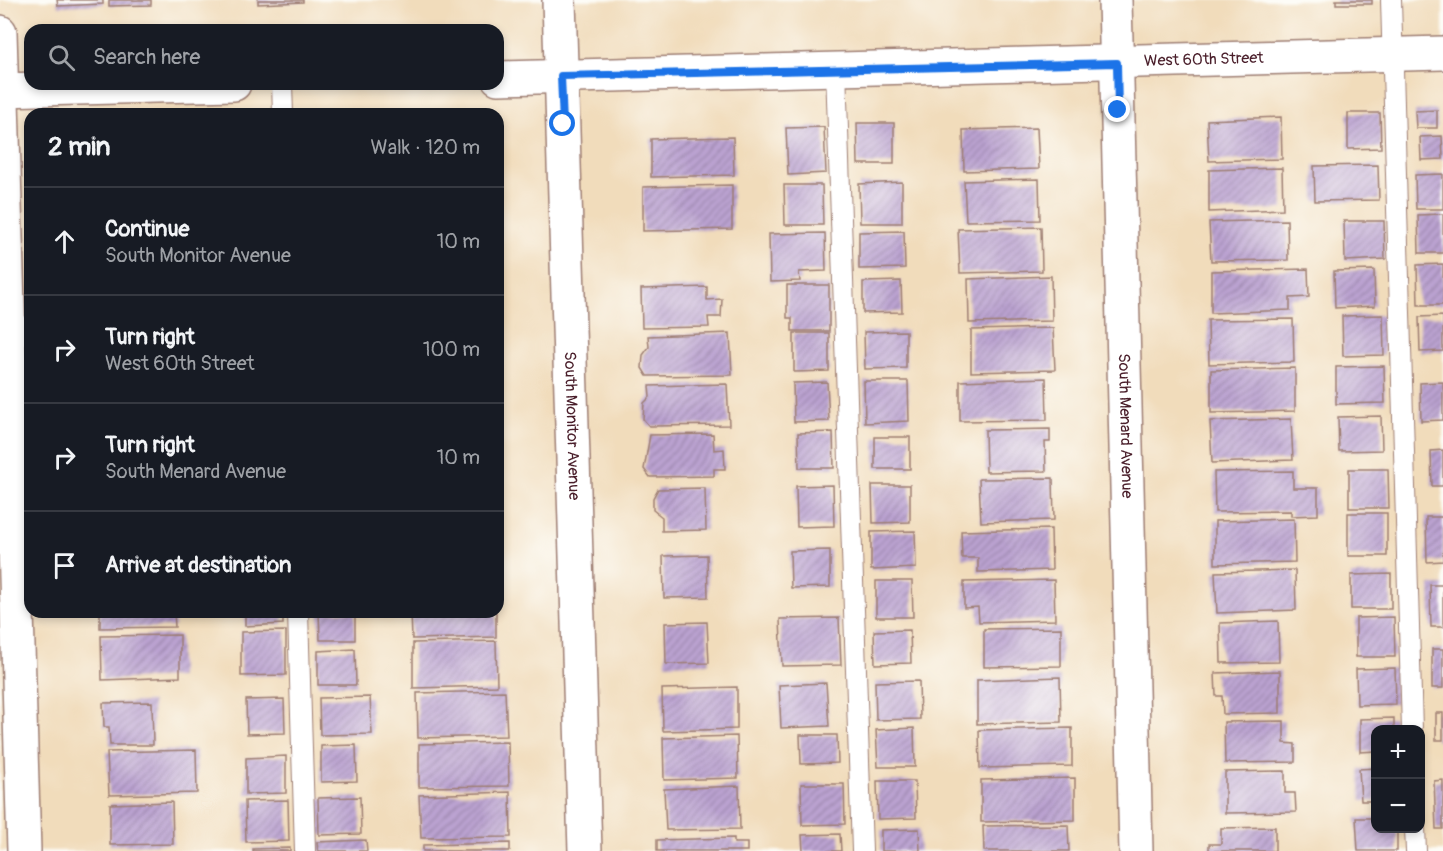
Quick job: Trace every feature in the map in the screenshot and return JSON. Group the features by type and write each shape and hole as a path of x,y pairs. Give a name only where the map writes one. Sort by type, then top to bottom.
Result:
{"street":[{"name":"South Monitor Avenue","path":"559,0 585,851"},
{"name":"South Menard Avenue","path":"1115,0 1136,851"},
{"path":"0,32 24,851"},
{"name":"West 60th Street","path":"504,78 1443,53"},
{"path":"1,90 24,89"}],"lane":[{"path":"1391,0 1412,725"},
{"path":"836,69 862,851"},
{"path":"282,90 283,108"},
{"path":"298,618 305,851"},
{"path":"1415,833 1416,851"}],"building":[{"path":"57,0 103,0 103,4 58,6"},
{"path":"109,0 151,0 151,5 109,6"},
{"path":"258,0 303,0 303,2 258,4"},
{"path":"1336,0 1372,0 1372,4 1336,4"},
{"path":"1437,110 1437,128 1416,128 1415,111"},
{"path":"1348,113 1380,113 1381,148 1348,149"},
{"path":"1281,117 1282,159 1209,161 1207,120"},
{"path":"857,123 894,123 894,164 858,164"},
{"path":"824,127 826,173 788,175 786,128"},
{"path":"1037,128 1039,169 964,171 963,130"},
{"path":"1442,136 1443,159 1421,160 1420,137"},
{"path":"733,137 734,175 651,177 651,139"},
{"path":"1378,165 1379,200 1315,201 1314,166"},
{"path":"1282,168 1283,209 1209,212 1209,170"},
{"path":"1443,174 1443,209 1416,209 1415,175"},
{"path":"1039,179 1040,220 966,221 964,181"},
{"path":"902,182 902,223 860,223 859,184"},
{"path":"732,185 732,229 643,231 643,187"},
{"path":"784,185 822,185 823,225 785,225"},
{"path":"1443,214 1443,253 1419,253 1418,215"},
{"path":"1287,220 1288,260 1211,261 1209,222"},
{"path":"1344,221 1384,221 1385,259 1345,261"},
{"path":"1041,227 1042,271 960,273 958,229"},
{"path":"904,231 905,268 859,269 859,232"},
{"path":"825,233 826,271 799,272 800,281 770,282 769,234"},
{"path":"1443,264 1443,305 1418,305 1417,265"},
{"path":"1308,269 1309,297 1290,298 1290,310 1211,313 1211,271"},
{"path":"1374,270 1375,306 1335,308 1334,271"},
{"path":"1051,276 1052,321 969,323 968,279"},
{"path":"901,281 902,312 863,313 863,282"},
{"path":"787,285 829,285 829,331 792,331 792,318 787,318"},
{"path":"707,287 707,300 722,299 721,317 708,317 709,327 642,328 641,289"},
{"path":"1383,315 1384,355 1343,356 1342,316"},
{"path":"1443,316 1443,351 1420,352 1419,317"},
{"path":"1293,319 1294,362 1209,364 1208,320"},
{"path":"1053,328 1055,370 971,372 971,330"},
{"path":"906,331 906,368 865,369 864,332"},
{"path":"730,333 732,375 647,376 642,368 643,355 649,347 648,336"},
{"path":"794,333 829,333 829,371 794,372"},
{"path":"1384,366 1385,403 1336,404 1336,367"},
{"path":"1295,368 1295,411 1211,413 1211,370"},
{"path":"1046,378 1047,420 960,421 960,381"},
{"path":"864,381 908,381 909,421 865,423"},
{"path":"827,382 829,421 794,422 793,383"},
{"path":"1443,382 1443,420 1421,421 1420,383"},
{"path":"727,384 729,425 649,426 643,419 644,403 650,397 649,386"},
{"path":"1381,416 1382,450 1339,451 1338,417"},
{"path":"1291,419 1293,460 1212,463 1210,421"},
{"path":"1050,429 1050,442 1045,442 1046,471 986,472 985,430"},
{"path":"833,432 834,468 799,468 798,433"},
{"path":"713,434 714,450 724,449 725,469 714,469 714,476 650,477 644,469 650,435"},
{"path":"875,437 910,437 910,469 875,469"},
{"path":"1443,450 1443,486 1432,486 1431,451"},
{"path":"1349,469 1388,469 1389,508 1349,508"},
{"path":"1293,471 1293,488 1318,488 1318,515 1291,516 1291,511 1215,512 1214,472"},
{"path":"1053,478 1054,520 981,522 979,479"},
{"path":"833,485 834,526 797,527 796,486"},
{"path":"872,485 910,485 910,522 873,523"},
{"path":"705,488 706,530 662,531 662,517 653,510 653,498 658,489"},
{"path":"1348,513 1387,513 1387,556 1348,556"},
{"path":"1426,517 1443,517 1443,561 1427,562"},
{"path":"1294,519 1295,562 1215,564 1215,521"},
{"path":"1051,529 1052,570 978,572 978,558 962,558 961,531"},
{"path":"915,531 916,568 871,570 871,532"},
{"path":"830,550 830,587 791,588 790,551"},
{"path":"707,555 708,597 664,598 663,556"},
{"path":"1295,570 1296,610 1217,613 1215,572"},
{"path":"1391,574 1391,609 1351,609 1351,575"},
{"path":"1054,580 1055,620 979,622 978,607 964,608 964,582"},
{"path":"876,581 912,581 913,617 876,617"},
{"path":"1430,585 1443,585 1443,627 1431,627"},
{"path":"1394,617 1395,657 1356,657 1356,618"},
{"path":"100,618 174,618 175,627 100,628"},
{"path":"245,618 283,618 283,624 245,626"},
{"path":"319,618 355,618 355,640 320,640"},
{"path":"411,618 496,618 496,637 412,639"},
{"path":"839,618 841,665 782,666 780,619"},
{"path":"1278,621 1279,662 1221,663 1220,623"},
{"path":"707,622 709,663 666,664 665,623"},
{"path":"1061,628 1061,666 984,667 984,629"},
{"path":"910,630 911,663 875,664 874,631"},
{"path":"286,631 286,675 241,676 241,632"},
{"path":"180,635 180,677 102,680 101,636"},
{"path":"496,641 497,686 413,688 413,643"},
{"path":"355,649 356,685 318,685 318,651"},
{"path":"1432,649 1443,649 1443,688 1432,688"},
{"path":"1395,668 1396,704 1357,705 1356,669"},
{"path":"1280,671 1280,713 1223,714 1222,696 1216,696 1215,673"},
{"path":"1060,677 1061,722 977,724 977,680"},
{"path":"919,681 920,719 876,720 875,682"},
{"path":"826,683 829,726 781,728 779,685"},
{"path":"737,687 737,729 663,731 662,689"},
{"path":"505,691 507,736 418,738 417,693"},
{"path":"370,697 372,734 320,735 319,698"},
{"path":"284,699 285,733 247,734 246,700"},
{"path":"152,702 153,745 110,745 109,727 104,727 103,703"},
{"path":"1436,713 1443,713 1443,740 1436,740"},
{"path":"1394,718 1394,725 1371,725 1371,751 1360,752 1360,719"},
{"path":"1284,721 1284,743 1295,744 1295,762 1225,763 1224,722"},
{"path":"914,728 915,767 878,767 876,730"},
{"path":"1072,728 1072,766 980,768 979,730"},
{"path":"800,735 837,735 838,763 801,764"},
{"path":"737,736 738,778 664,780 663,738"},
{"path":"508,742 509,786 419,787 419,744"},
{"path":"356,745 357,781 321,782 321,746"},
{"path":"196,750 197,793 109,795 107,752"},
{"path":"286,756 286,793 246,794 246,758"},
{"path":"1371,768 1371,801 1361,801 1359,769"},
{"path":"1285,771 1285,793 1295,793 1296,812 1225,813 1225,772"},
{"path":"1075,778 1075,820 981,822 981,780"},
{"path":"1443,780 1443,829 1436,829 1434,781"},
{"path":"877,781 915,781 916,818 878,819"},
{"path":"801,784 844,784 845,824 802,825"},
{"path":"739,786 740,829 666,830 664,789"},
{"path":"510,792 511,837 421,838 419,795"},
{"path":"360,797 361,834 319,835 318,798"},
{"path":"288,800 289,841 246,842 245,801"},
{"path":"172,802 173,844 110,845 110,804"},
{"path":"1356,818 1371,818 1371,833 1397,833 1397,851 1358,851"},
{"path":"1068,825 1069,851 984,851 983,826"},
{"path":"1275,827 1275,851 1209,851 1209,844 1221,844 1221,828"},
{"path":"919,829 920,851 881,851 881,830"},
{"path":"840,834 841,851 803,851 802,835"},
{"path":"734,838 734,843 747,843 747,851 657,851 657,840"},
{"path":"366,840 367,851 318,851 317,842"},
{"path":"510,843 510,851 423,851 423,845"},
{"path":"290,848 290,851 253,851 253,849"}],"route":[{"path":"563,124 561,76 1117,63 1118,110"}]}
